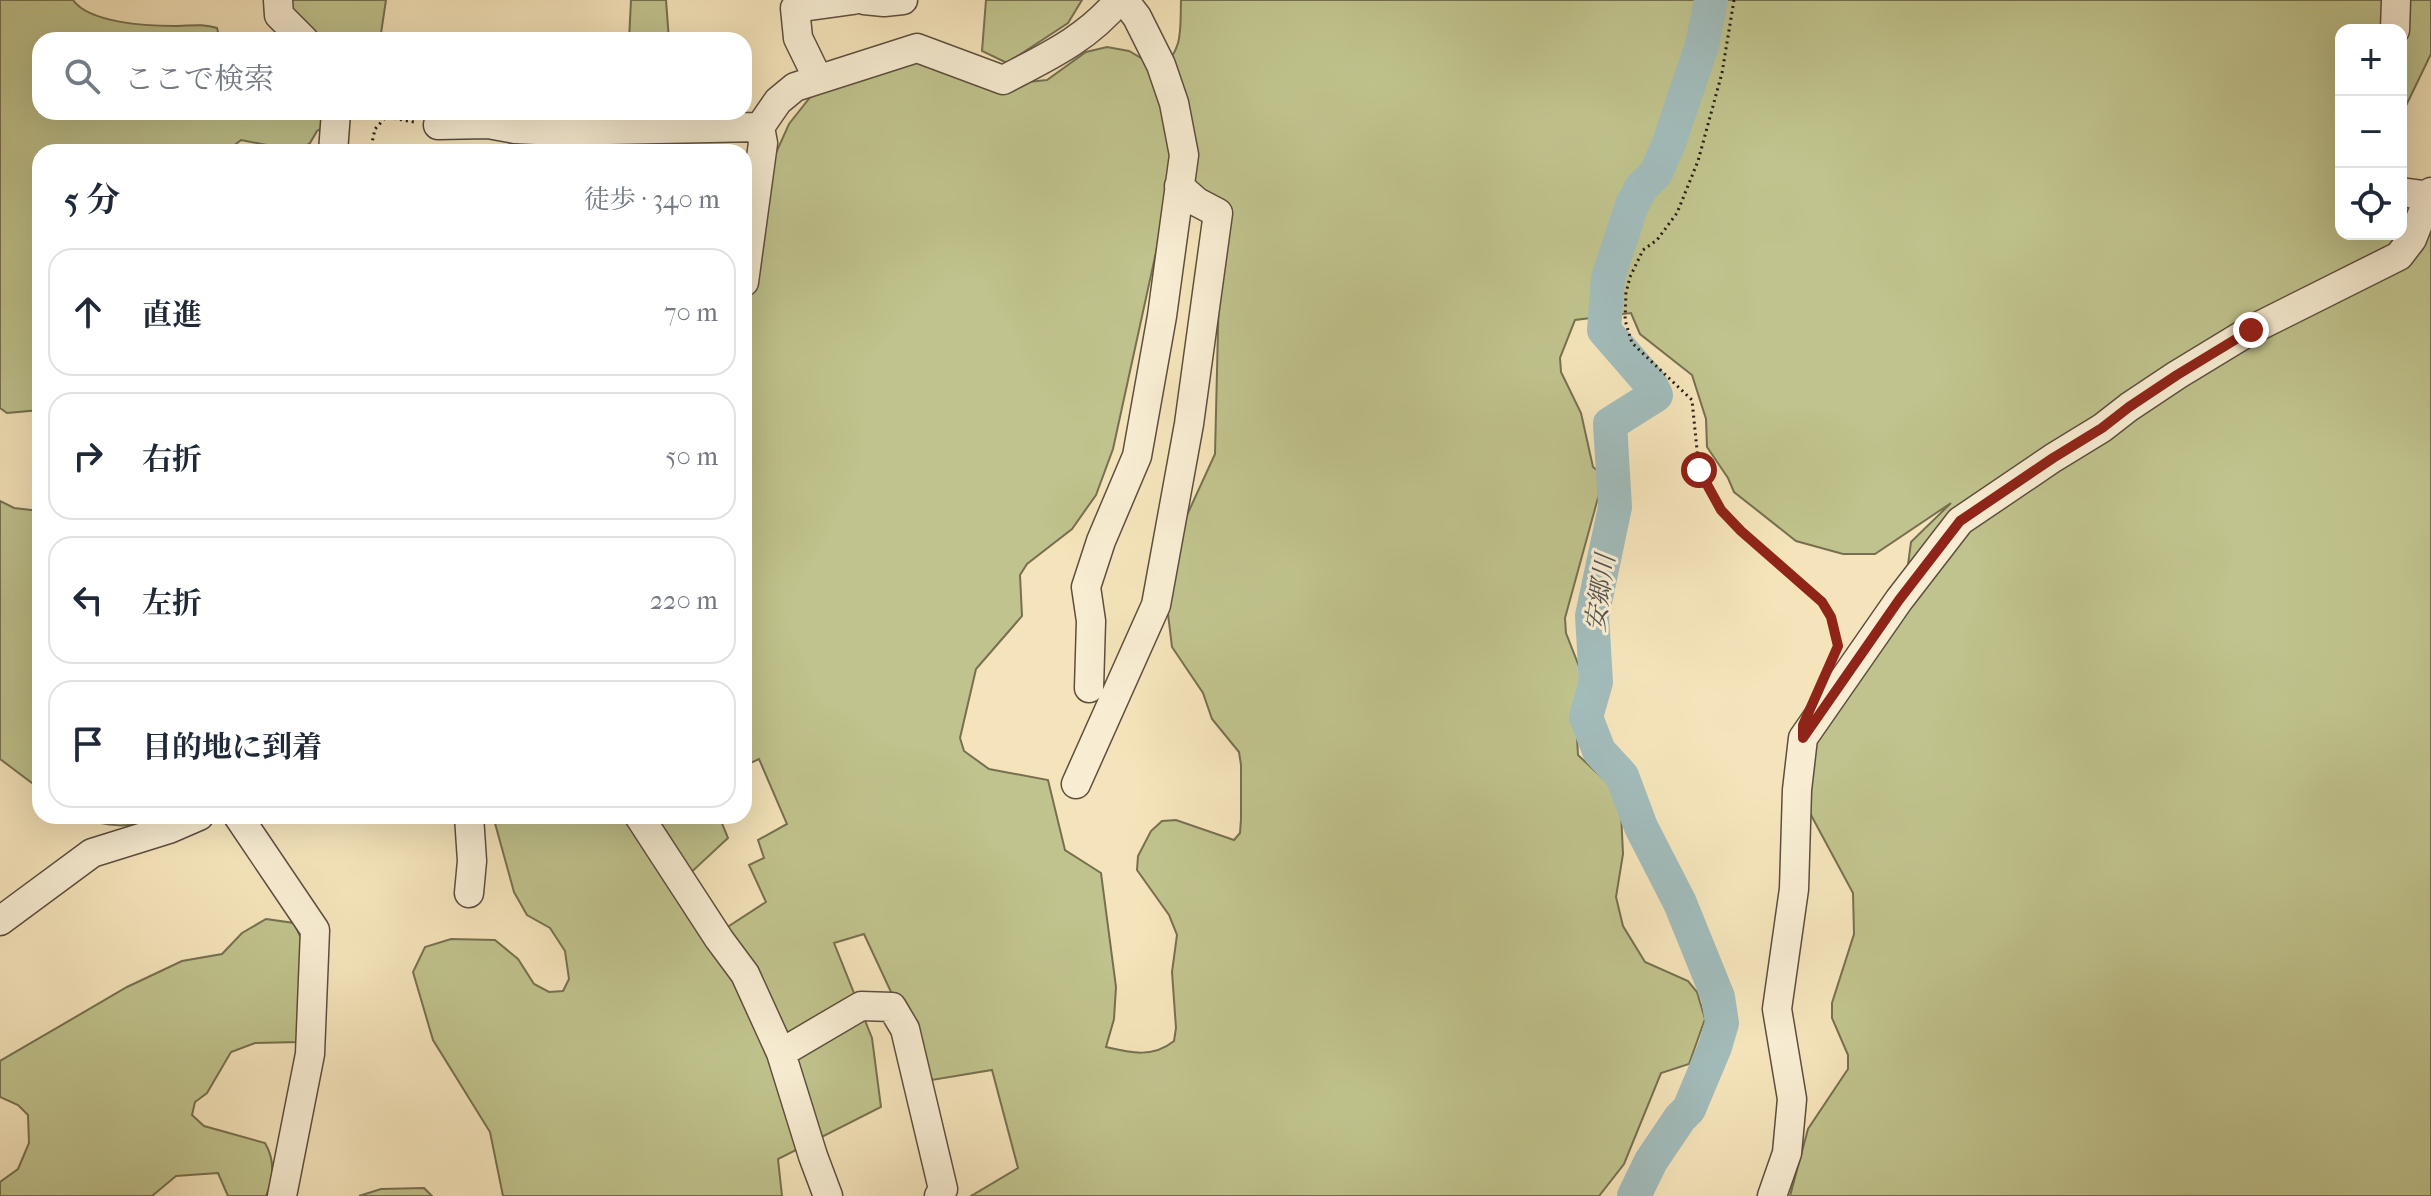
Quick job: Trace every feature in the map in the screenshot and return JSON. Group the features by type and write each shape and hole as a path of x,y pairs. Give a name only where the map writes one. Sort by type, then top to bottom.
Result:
{"street":[{"path":"278,0 279,15 296,32"},
{"path":"818,79 798,38 795,8 853,0"},
{"path":"864,0 903,0"},
{"path":"752,223 763,143 760,127 778,101 795,87 917,48 1003,80 1073,42 1103,20 1122,0 1137,17 1161,65 1174,103 1184,155 1162,316 1137,456 1101,541 1086,587 1091,621 1089,688"},
{"path":"2395,24 2396,0"},
{"path":"334,144 335,120"},
{"path":"438,125 488,124 557,131 760,127"},
{"path":"1076,784 1156,605 1189,424 1218,213 1197,202 1179,186"},
{"path":"1772,1196 1787,1153 1792,1099 1777,1009 1794,889 1797,790 1803,738 1899,600 1960,521 2153,391 2251,330 2399,256 2412,239 2430,194 2407,192"},
{"path":"0,921 92,853 181,824"},
{"path":"243,824 315,930 310,1054 282,1196"},
{"path":"469,893 472,861 470,824"},
{"path":"644,824 745,974 781,1053 828,1196"},
{"path":"781,1053 861,1006 892,1007 905,1029 943,1189 939,1196"}],"path":[{"path":"1734,0 1722,73 1698,161 1677,213 1657,240 1643,250 1630,277 1625,320 1632,343 1692,400 1699,470 1721,510 1822,602 1831,617 1838,646"},
{"path":"372,144 375,129 383,120"},
{"path":"406,120 438,125"}],"green space":[{"path":"0,0 73,0 92,14 119,22 217,28 218,32 32,32 32,120 337,120 317,131 308,144 262,144 241,140 236,144 32,144 32,411 7,413 0,408"},
{"path":"286,0 386,0 381,32 278,32 279,15"},
{"path":"631,0 666,0 668,32 629,32"},
{"path":"986,0 1082,0 1068,23 1007,63 982,51"},
{"path":"1181,0 2431,0 2431,54 2407,104 2407,24 2335,24 2335,240 2407,240 2407,190 2431,208 2431,1196 1790,1196 1808,1129 1848,1069 1848,1055 1832,1018 1832,1003 1854,934 1853,893 1804,802 1814,734 1902,610 1911,542 1951,503 1875,554 1843,554 1796,541 1734,492 1707,447 1706,419 1692,375 1640,334 1631,313 1575,320 1560,358 1561,372 1581,413 1593,467 1604,476 1565,618 1566,633 1582,674 1575,702 1578,755 1610,785 1621,812 1623,854 1616,897 1623,926 1645,962 1688,981 1697,992 1705,1019 1689,1064 1661,1073 1624,1164 1599,1196 971,1196 1018,1168 992,1070 932,1080 864,934 834,943 872,1038 881,1107 778,1159 782,1196 503,1196 490,1132 433,1040 413,972 425,947 451,939 495,940 518,959 534,984 549,992 563,991 569,979 565,951 550,928 527,915 514,892 495,824 722,824 728,838 672,890 712,937 766,902 749,865 764,858 758,840 787,824 759,759 752,762 752,233 766,175 789,124 819,86 919,58 1010,84 1047,80 1086,52 1107,47 1129,51 1160,69 1177,46","holes":["1172,179 1227,206 1220,247 1215,454 1182,526 1165,589 1172,647 1203,693 1212,719 1239,752 1240,833 1234,840 1176,820 1162,821 1151,831 1138,856 1137,870 1169,915 1177,935 1172,972 1176,1028 1174,1041 1166,1046 1150,1052 1133,1052 1106,1047 1114,1019 1116,987 1101,873 1065,850 1048,780 989,769 964,751 960,738 976,669 1022,616 1020,575 1027,564 1072,529 1096,495 1113,449"]},
{"path":"529,137 572,138 593,144 510,144"},
{"path":"0,501 14,508 32,510 32,783 0,759"},
{"path":"266,919 294,923 306,949 299,1042 255,1043 231,1052 207,1093 195,1102 192,1115 204,1126 265,1143 272,1169 266,1196 228,1196 218,1173 176,1176 152,1196 0,1196 0,1182 18,1169 29,1143 28,1115 18,1105 0,1097 0,1061 127,987 182,961 222,954 242,933"},
{"path":"424,1188 432,1196 359,1196 381,1189"}],"waterway":[{"name":"安郷川","path":"1634,1196 1651,1161 1689,1109 1722,1023 1718,997 1680,903 1641,827 1622,776 1599,751 1586,717 1596,682 1592,616 1615,507 1610,424 1656,395 1650,383 1604,330 1608,278 1632,205 1641,188 1656,173 1669,143 1702,45 1711,0"}],"route":[{"path":"1699,470 1721,510 1822,602 1831,617 1838,646 1803,725 1803,738 1899,600 1960,521 2177,375 2251,330"}]}
